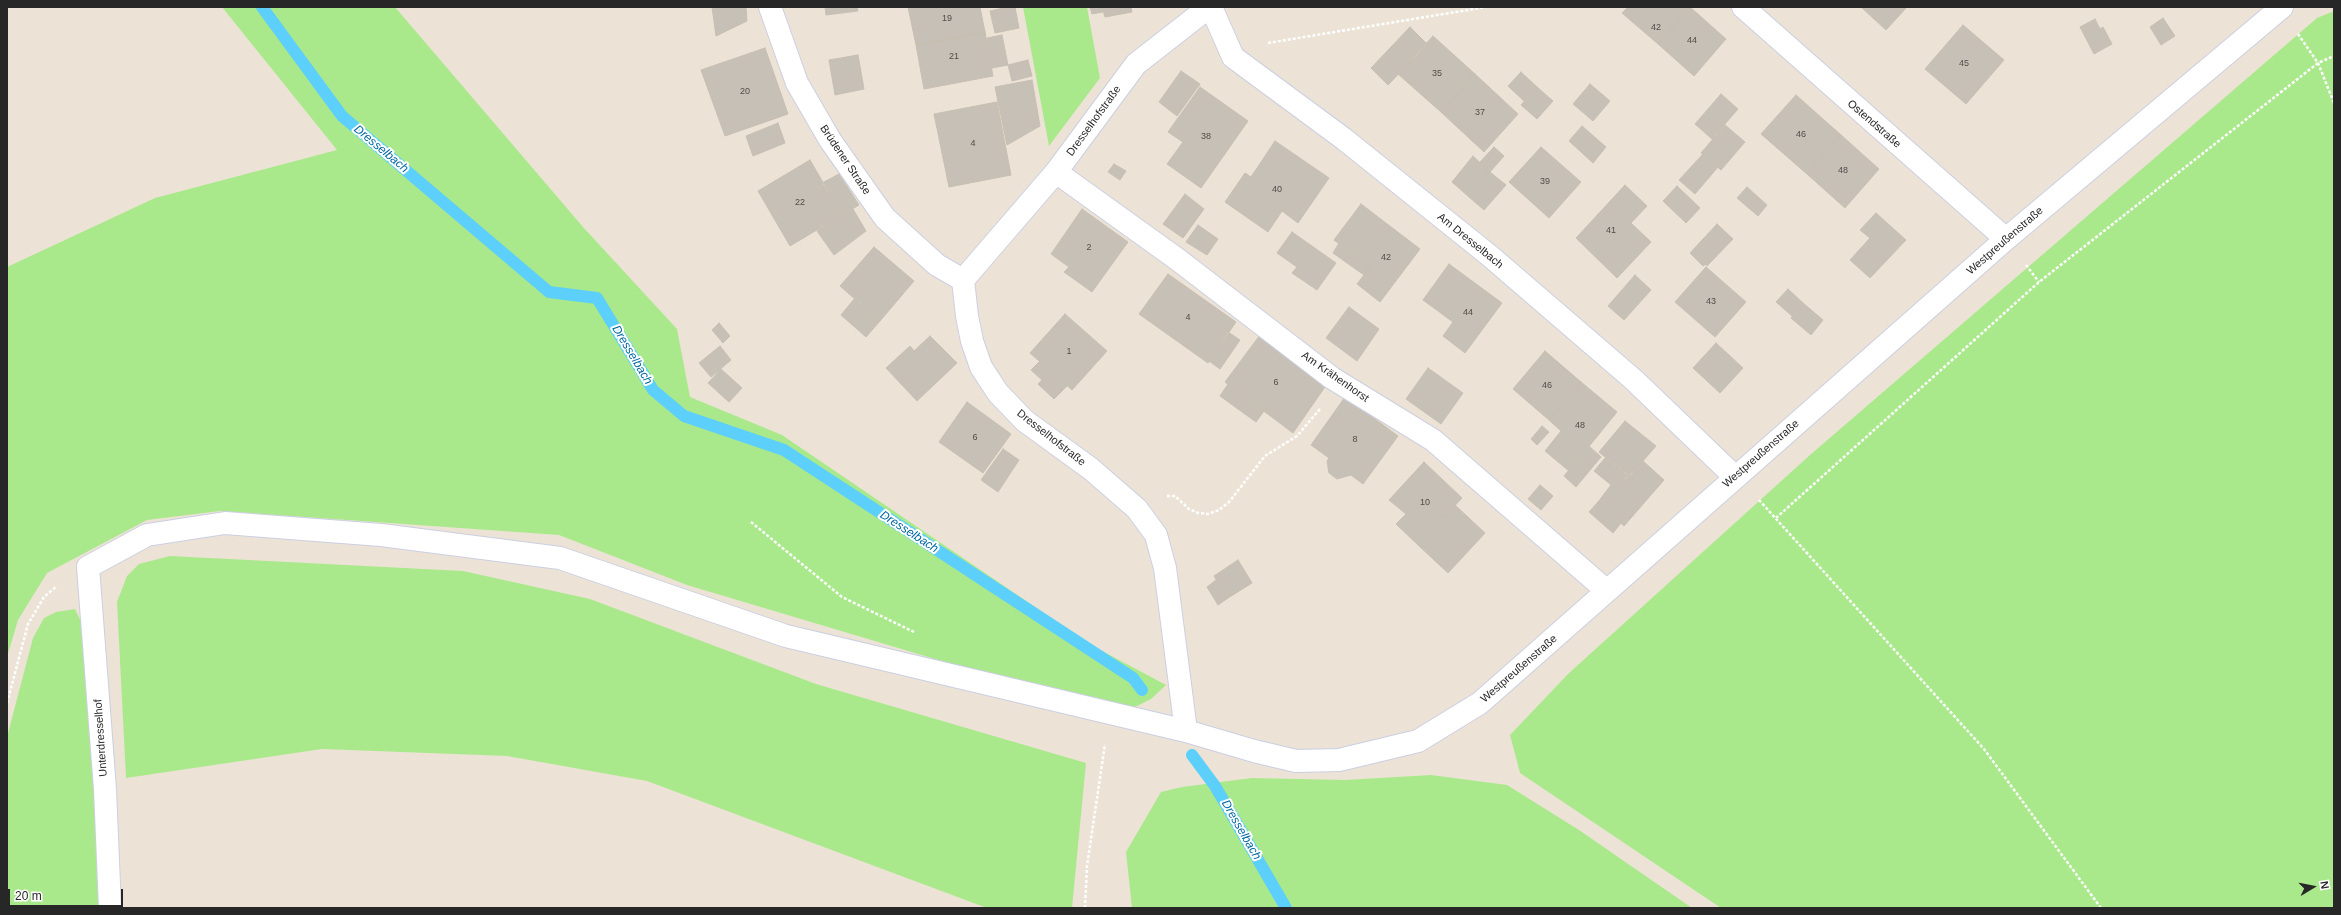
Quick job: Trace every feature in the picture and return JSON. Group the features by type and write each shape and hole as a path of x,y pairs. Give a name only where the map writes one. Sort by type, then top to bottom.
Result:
{"street":[{"name":"Brüdener Straße","path":"770,7 797,83 830,140 881,212 938,265 963,280"},
{"name":"Dresselhofstraße","path":"1186,731 1165,568 1156,535 1137,509 1091,469 1025,420 998,393 981,367 972,341 967,316 963,280 1056,172 1136,64 1210,7"},
{"name":"Am Dresselbach","path":"1210,7 1233,57 1344,139 1490,256 1634,380 1735,476"},
{"name":"Ostendstraße","path":"1743,7 2006,239"},
{"name":"Westpreußenstraße","path":"88,567 146,535 225,523 381,534 560,558 786,636 1186,731 1254,751 1296,760 1339,760 1418,741 1480,703 1735,476 2006,239 2282,7"},
{"name":"Am Krähenhorst","path":"1056,172 1177,259 1344,386 1433,440 1607,591"},
{"name":"Unterdresselhof","path":"88,567 105,789 110,908"}],"path":[{"path":"1266,43 1486,7"},
{"path":"1776,518 2039,282 2318,64 2334,56"},
{"path":"2318,64 2334,103"},
{"path":"1166,496 1175,496 1189,510 1198,513 1208,514 1219,510 1228,502 1265,456 1297,436 1318,409 1331,408 1344,386"},
{"path":"1735,476 1776,518 1984,749 2101,908"},
{"path":"751,522 842,597 919,634"},
{"path":"7,702 28,624 44,597 56,587 88,567"},
{"path":"1085,908 1087,866 1110,714"}],"green space":[{"path":"222,7 395,7 583,227 677,329 690,397 782,435 1091,645 1166,685 1151,699 1135,707 1096,707 687,585 559,535 220,511 147,520 47,573 18,620 7,657 7,267 155,198 337,150"},
{"path":"1023,7 1087,7 1100,78 1049,146"},
{"path":"2334,11 2334,908 1721,908 1520,773 1510,735 1568,674 1810,455 2317,18"},
{"path":"170,556 463,571 590,599 816,684 1086,763 1072,908 987,908 647,781 507,756 322,749 126,778 117,602 127,576 139,564"},
{"path":"75,609 85,630 104,908 7,908 7,737 33,638 44,618 56,612"},
{"path":"1431,775 1507,785 1579,830 1692,908 1132,908 1126,852 1161,792 1182,787 1252,778 1345,780"}],"building":[{"path":"712,7 746,7 747,21 716,36"},
{"path":"825,7 857,7 858,11 826,15"},
{"path":"908,7 980,7 985,32 916,45"},
{"path":"1015,7 1019,28 995,33 990,11"},
{"path":"1090,7 1102,7 1103,12 1092,14"},
{"path":"1102,7 1131,7 1132,12 1105,17"},
{"path":"1628,7 1690,7 1658,44 1622,13"},
{"path":"1690,7 1726,39 1694,76 1658,44"},
{"path":"1861,7 1907,7 1886,30"},
{"path":"2163,18 2175,36 2161,45 2150,27"},
{"path":"2095,19 2100,29 2103,27 2112,44 2094,54 2080,27"},
{"path":"1963,25 2004,60 1966,104 1925,69"},
{"path":"1410,27 1427,44 1388,85 1371,68"},
{"path":"985,32 993,76 924,89 916,45"},
{"path":"1002,35 1008,65 992,68 987,38"},
{"path":"1433,36 1475,74 1441,112 1398,74"},
{"path":"765,48 788,114 725,136 701,70"},
{"path":"858,55 864,89 835,95 829,60"},
{"path":"1028,60 1032,76 1012,81 1008,65"},
{"path":"1181,71 1200,84 1177,116 1159,102"},
{"path":"1521,72 1537,87 1524,101 1508,86"},
{"path":"1475,74 1518,114 1484,152 1441,112"},
{"path":"1032,80 1040,126 1007,145 995,87"},
{"path":"1590,84 1610,101 1593,121 1573,104"},
{"path":"1200,87 1248,121 1201,188 1167,164 1183,142 1168,132"},
{"path":"1537,87 1553,101 1537,119 1521,105"},
{"path":"1721,94 1738,109 1712,139 1695,124"},
{"path":"1796,95 1841,135 1807,174 1761,134"},
{"path":"997,102 1011,175 949,187 934,114"},
{"path":"778,123 785,143 753,156 746,136"},
{"path":"1725,125 1745,142 1721,170 1701,153"},
{"path":"1582,126 1606,147 1593,163 1569,141"},
{"path":"1841,135 1879,169 1845,208 1807,174"},
{"path":"1275,141 1329,178 1298,223 1282,211 1268,232 1225,202 1245,173 1251,177"},
{"path":"1494,147 1504,156 1490,172 1480,162"},
{"path":"1541,147 1581,182 1549,218 1509,182"},
{"path":"1703,154 1718,167 1695,194 1679,180"},
{"path":"1473,156 1490,172 1469,197 1452,182"},
{"path":"810,160 842,215 790,246 758,191"},
{"path":"1114,164 1126,171 1120,180 1108,172"},
{"path":"1490,172 1506,185 1484,210 1469,197"},
{"path":"839,174 859,205 842,215 822,183"},
{"path":"1625,185 1647,206 1631,223 1651,242 1617,278 1576,238"},
{"path":"1677,186 1700,208 1686,223 1663,201"},
{"path":"1747,187 1767,205 1758,216 1737,198"},
{"path":"1185,194 1204,209 1183,238 1163,224"},
{"path":"1361,204 1420,249 1380,302 1357,284 1370,267 1334,240"},
{"path":"853,209 866,231 834,255 817,231"},
{"path":"1082,209 1128,242 1092,292 1064,272 1069,267 1051,254"},
{"path":"1876,213 1906,240 1870,278 1850,260 1870,238 1860,230"},
{"path":"1717,224 1733,239 1707,266 1706,264 1703,266 1690,253"},
{"path":"1198,225 1218,239 1207,255 1186,242"},
{"path":"1292,232 1336,263 1317,290 1292,273 1297,267 1277,253"},
{"path":"1339,243 1370,267 1364,275 1333,253"},
{"path":"874,247 914,281 880,321 840,286"},
{"path":"1449,264 1502,303 1465,353 1443,336 1453,322 1423,300"},
{"path":"1706,267 1746,302 1715,337 1675,302"},
{"path":"1168,274 1236,322 1208,363 1139,314"},
{"path":"1635,275 1651,290 1624,320 1608,306"},
{"path":"1788,289 1803,303 1792,316 1776,302"},
{"path":"855,298 880,321 866,337 841,315"},
{"path":"1803,303 1823,320 1811,335 1791,318"},
{"path":"1349,307 1379,329 1357,361 1326,338"},
{"path":"1065,314 1107,351 1072,390 1030,353"},
{"path":"719,323 730,336 723,343 712,330"},
{"path":"1228,332 1240,340 1220,369 1209,361"},
{"path":"1260,335 1327,384 1293,433 1225,382"},
{"path":"930,336 957,363 917,401 886,368 910,346 914,351"},
{"path":"1716,343 1743,368 1720,393 1693,368"},
{"path":"720,346 731,360 711,377 699,363"},
{"path":"1545,351 1581,382 1549,420 1513,389"},
{"path":"1040,361 1067,386 1054,399 1038,384 1042,380 1031,370"},
{"path":"1428,368 1463,393 1441,424 1406,399"},
{"path":"721,369 742,388 729,402 708,383"},
{"path":"1581,382 1617,412 1569,471 1545,451 1561,431 1549,420"},
{"path":"1228,384 1264,411 1256,422 1220,396"},
{"path":"1345,397 1398,436 1363,484 1351,475 1337,479 1329,473 1327,461 1329,458 1311,445"},
{"path":"967,402 1011,434 983,473 939,442"},
{"path":"1625,421 1656,446 1629,477 1599,452"},
{"path":"1542,426 1549,432 1537,445 1531,439"},
{"path":"1589,446 1601,457 1576,487 1564,476"},
{"path":"1003,449 1019,460 998,492 981,480"},
{"path":"1606,457 1628,475 1616,489 1594,471"},
{"path":"1643,461 1664,480 1624,526 1598,502 1611,485 1616,489"},
{"path":"1424,462 1462,498 1418,545 1396,524 1406,514 1389,500"},
{"path":"1540,485 1553,496 1541,510 1528,499"},
{"path":"1598,502 1621,523 1613,533 1589,512"},
{"path":"1455,505 1485,533 1448,573 1418,545"},
{"path":"1238,560 1252,583 1228,598 1214,576"},
{"path":"1216,580 1228,598 1218,605 1207,587"}],"waterway":[{"name":"Dresselbach","path":"262,7 342,116 549,292 597,298 653,390 684,416 784,450 1133,678 1142,690"},
{"name":"Dresselbach","path":"1192,755 1215,786 1286,908"}]}
